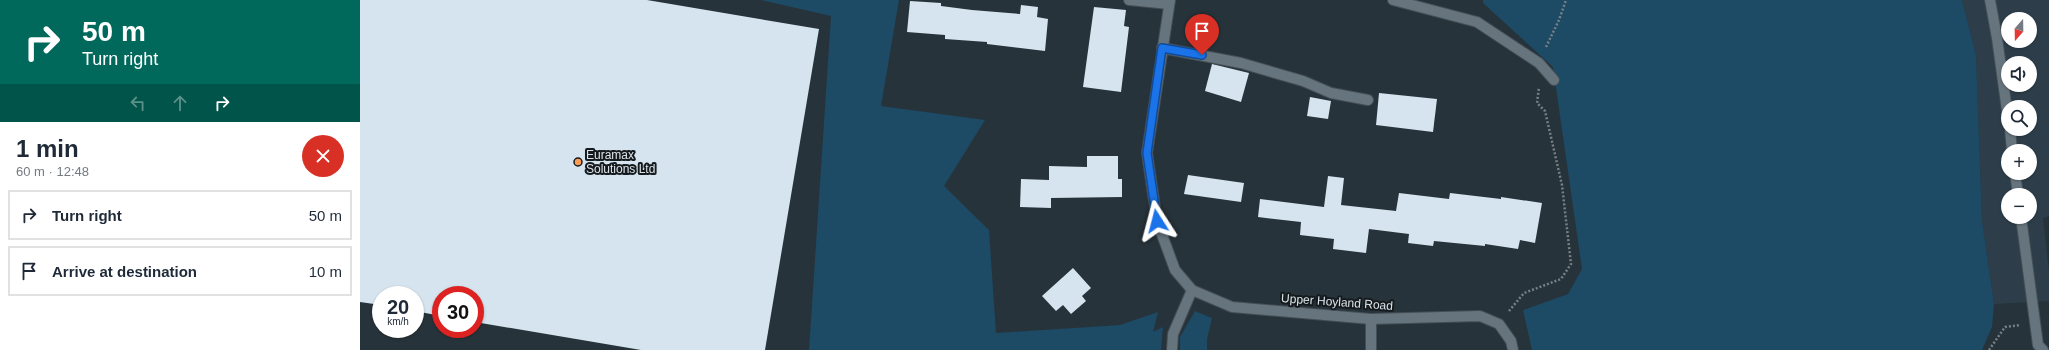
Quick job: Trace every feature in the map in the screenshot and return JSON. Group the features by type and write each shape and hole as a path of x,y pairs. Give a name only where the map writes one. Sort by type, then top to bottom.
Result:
{"street":[{"path":"1129,0 1169,2"},
{"path":"1393,0 1477,22 1539,63 1554,80"},
{"path":"1990,0 2006,100"},
{"name":"Upper Hoyland Road","path":"1169,2 1147,153 1157,221 1175,270 1192,290 1232,307 1371,319 1480,316 1499,324"},
{"path":"1162,48 1241,63 1303,81 1330,93 1368,100"},
{"path":"2022,224 2040,348"},
{"path":"1172,350 1172,334 1192,290"},
{"path":"1371,319 1371,350"},
{"path":"1499,324 1511,342 1513,350"}],"path":[{"path":"1499,324 1524,293 1561,279 1571,264 1562,185 1545,111 1537,103 1540,78 1539,63 1559,20 1566,0"},
{"path":"1989,350 2005,327 2035,322"}],"shaded area":[{"path":"761,0 899,0 881,106 985,120 944,186 989,230 996,333 1120,325 1158,312 1153,332 1163,327 1161,350 809,350 831,16"},
{"path":"1483,0 1962,0 1976,55 1982,221 1994,304 1992,327 1982,350 1532,350 1523,310 1568,294 1582,269 1553,67 1483,3"},
{"path":"1962,0 2049,0 2049,216 2043,218 2049,272 2049,301 1994,304 1982,221 1976,55"},
{"path":"1195,311 1212,318 1207,339 1207,350 1180,350 1180,337"}],"building":[{"name":"Euramax Solutions Ltd","path":"360,0 647,0 819,29 765,350 641,350 484,324 484,286 432,286 432,314 424,313 424,286 372,286 372,304 360,302"},
{"path":"910,1 941,3 941,6 972,10 1020,14 1021,5 1038,7 1037,17 1048,19 1045,51 987,44 987,42 945,39 945,35 907,32"},
{"path":"1094,7 1126,10 1124,26 1129,27 1121,92 1083,87"},
{"path":"1212,64 1249,73 1241,102 1205,91"},
{"path":"1379,93 1437,99 1433,132 1376,125"},
{"path":"1310,97 1331,101 1328,119 1307,116"},
{"path":"1087,156 1118,156 1118,179 1122,179 1122,197 1051,198 1051,208 1020,207 1021,179 1049,180 1049,166 1087,167"},
{"path":"1188,175 1244,183 1241,202 1184,194"},
{"path":"1328,176 1344,178 1341,205 1396,211 1399,193 1449,199 1450,193 1501,199 1501,197 1542,203 1535,243 1520,240 1518,249 1485,244 1485,246 1434,241 1433,246 1408,243 1409,234 1369,229 1366,253 1333,249 1334,239 1300,235 1301,222 1258,217 1260,199 1324,207"},
{"path":"1073,268 1091,288 1082,296 1086,301 1071,314 1063,305 1056,311 1042,296"}],"place":[{"name":"Euramax Solutions Ltd","path":"578,162"}],"route":[{"path":"1157,221 1147,153 1162,48 1202,55"}]}
